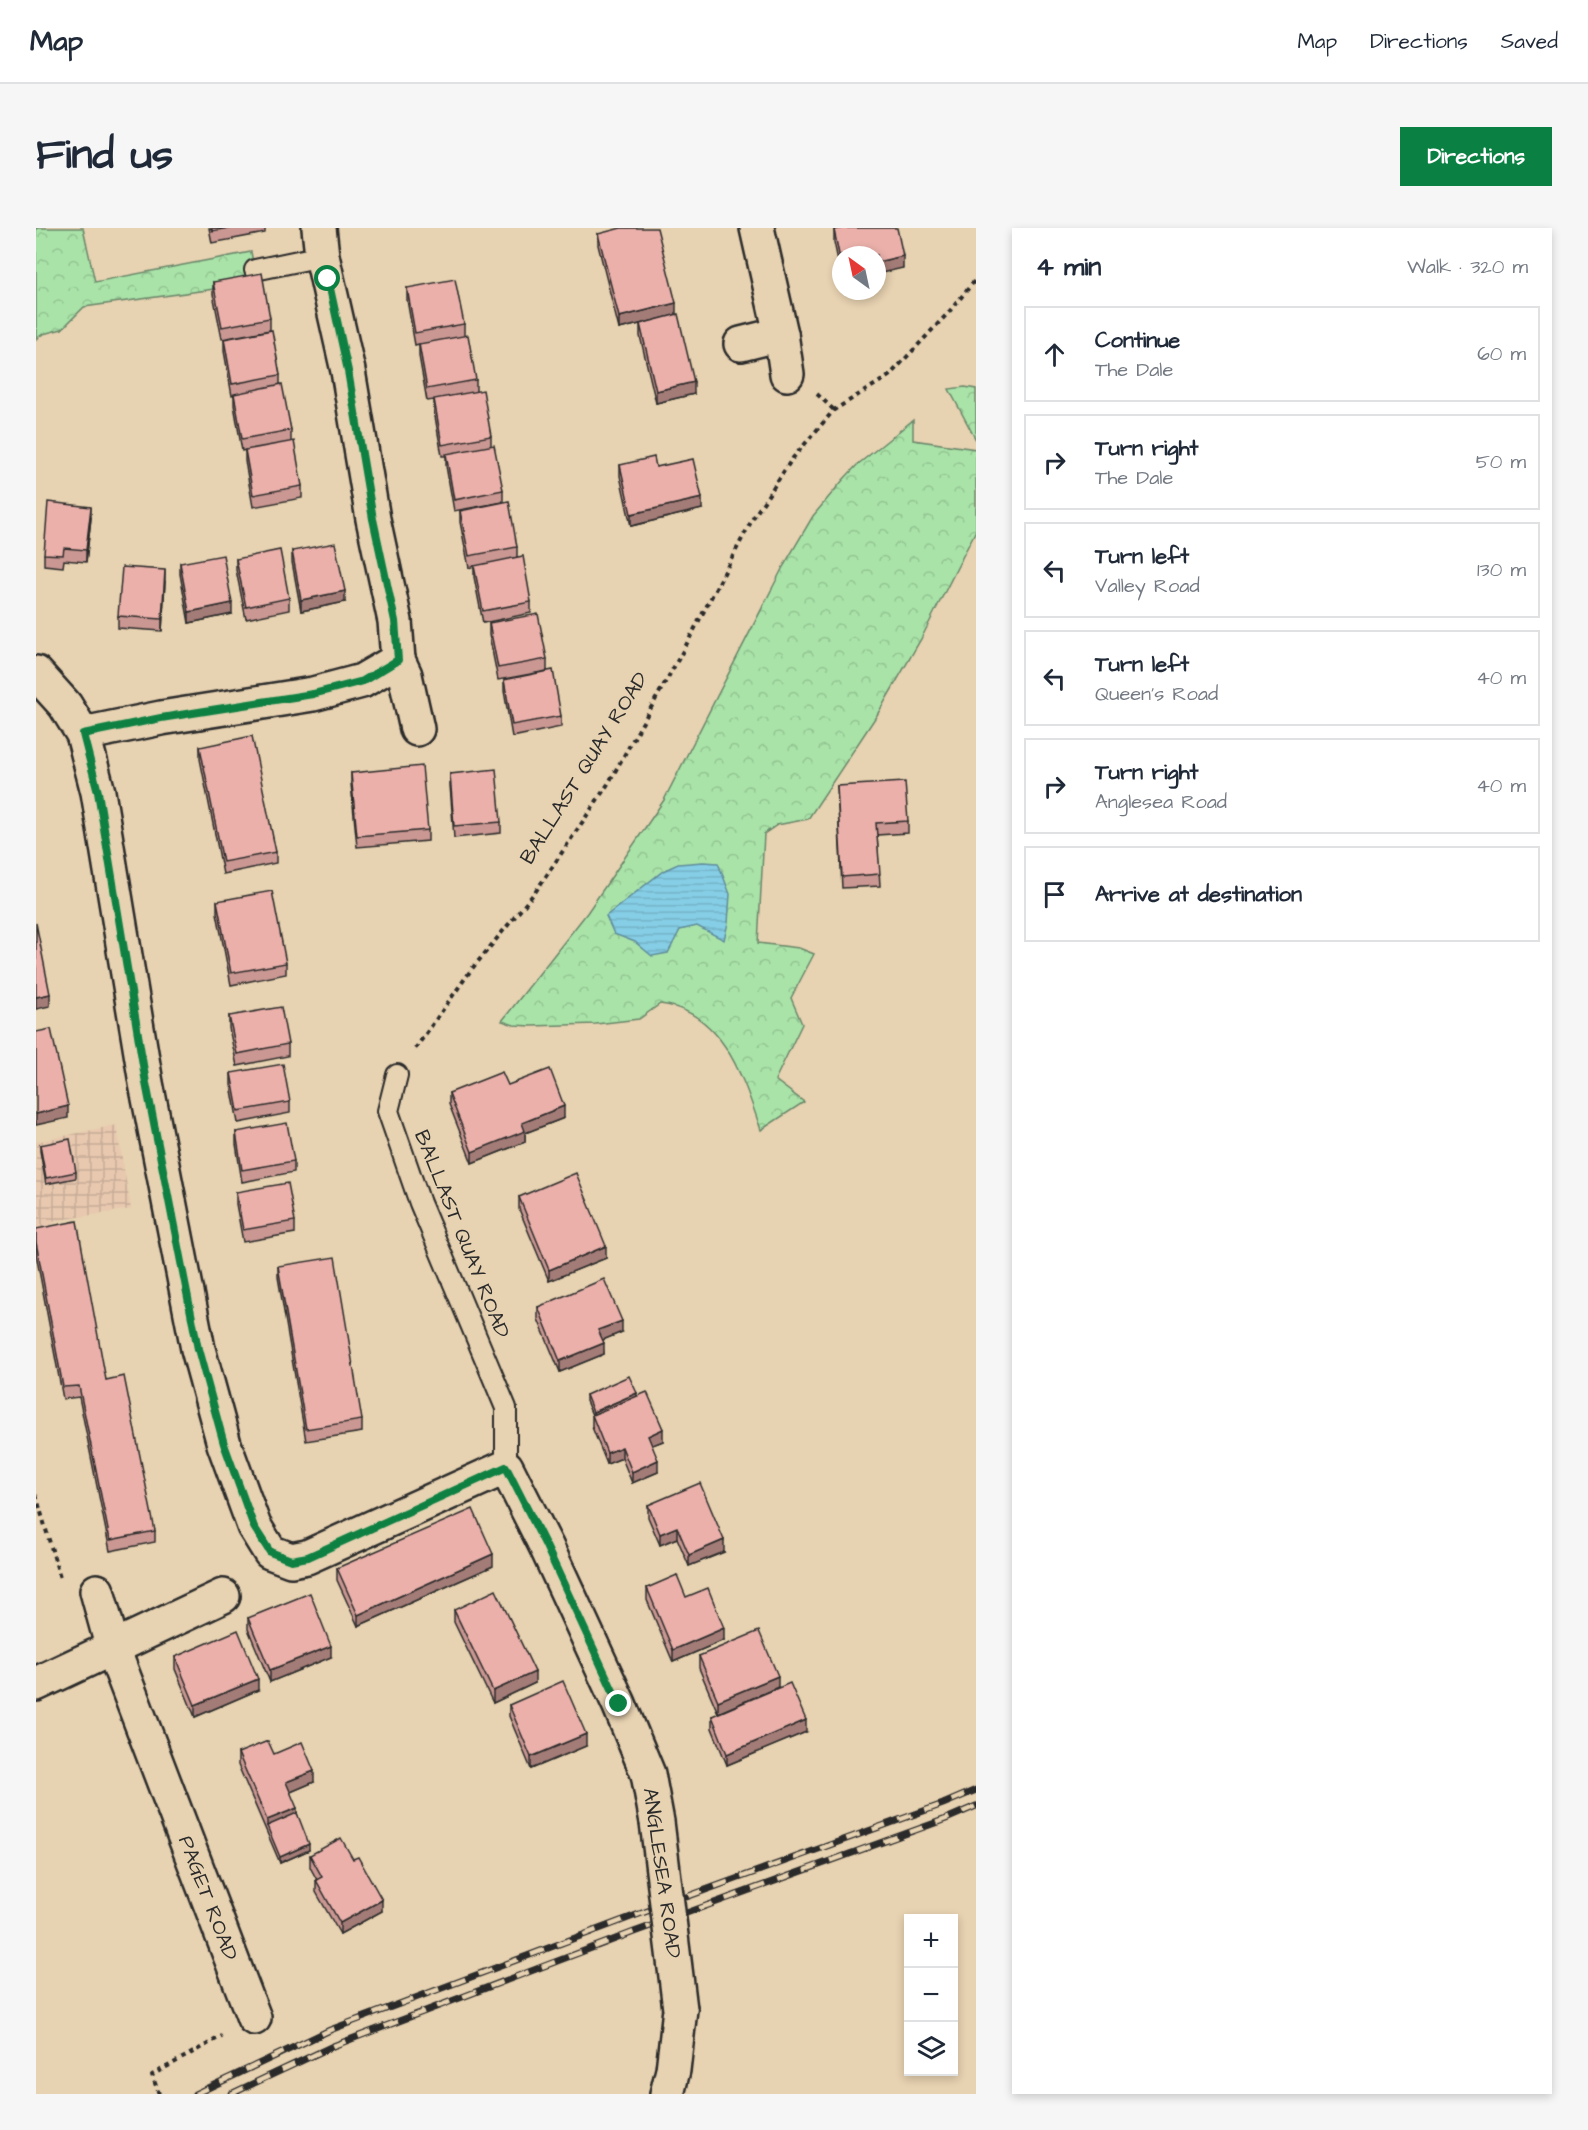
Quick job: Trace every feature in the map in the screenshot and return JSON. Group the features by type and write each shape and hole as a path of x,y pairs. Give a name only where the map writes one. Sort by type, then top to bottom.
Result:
{"street":[{"path":"757,228 781,334 787,374"},
{"path":"321,242 348,371 373,519 395,621 398,660 405,675 417,729"},
{"path":"741,344 781,334"},
{"path":"83,734 161,718 313,694 363,681 398,660"},
{"path":"36,673 65,705 83,734 98,792 146,1083 198,1349 224,1444 254,1527 270,1552 291,1560 308,1557 506,1467"},
{"name":"ANGLESEA ROAD","path":"506,1467 546,1546 619,1704 648,1774 657,1822 680,2009 673,2070 667,2094"},
{"name":"PAGET ROAD","path":"97,1591 113,1649 254,2018"},
{"path":"36,1684 223,1596"}],"lane":[{"path":"255,270 321,242"},
{"name":"BALLAST QUAY ROAD","path":"397,1075 388,1111 420,1203 506,1408 506,1467"}],"path":[{"name":"BALLAST QUAY ROAD","path":"397,1075 471,970 536,891 608,784 684,649 753,518 792,459 834,410 889,376 949,312 976,279"},
{"path":"159,2094 152,2075 254,2018"}],"shaded area":[{"path":"116,1125 131,1209 53,1221 54,1235 36,1238 36,1142"}],"green space":[{"path":"36,228 83,228 95,282 251,252 257,283 84,307 62,329 43,334 36,339"},
{"path":"965,387 976,389 976,440 949,389"},
{"path":"913,420 913,440 976,449 976,530 921,639 877,715 808,819 777,825 764,834 758,943 799,948 814,954 791,998 802,1024 775,1080 804,1102 761,1130 738,1069 727,1050 715,1033 700,1019 682,1009 660,1004 639,1019 596,1024 531,1026 514,1025 502,1021 587,913 664,800 783,567 813,516 857,465"}],"water":[{"path":"718,863 730,894 724,940 697,926 680,930 668,953 652,956 635,942 614,934 606,916 663,871 678,864"}],"building":[{"path":"211,228 229,228 212,231"},
{"path":"621,228 657,228 676,303 619,317 598,234"},
{"path":"897,228 903,256 886,260 886,246 837,246 834,230"},
{"path":"262,273 270,318 222,327 213,282"},
{"path":"455,279 464,324 415,333 407,288"},
{"path":"678,314 694,382 656,391 640,324"},
{"path":"272,330 280,375 232,384 224,339"},
{"path":"468,335 476,380 427,389 419,344"},
{"path":"282,384 291,430 242,439 234,394"},
{"path":"483,390 491,436 442,445 434,399"},
{"path":"294,441 302,486 253,495 245,450"},
{"path":"494,445 503,490 454,500 446,454"},
{"path":"654,457 656,467 693,459 702,498 631,514 620,465"},
{"path":"509,501 517,547 469,556 460,511"},
{"path":"48,502 91,507 86,550 64,548 63,555 44,554"},
{"path":"335,543 345,591 301,600 292,551"},
{"path":"280,550 289,598 246,607 236,559"},
{"path":"223,555 232,603 189,612 180,563"},
{"path":"523,556 531,602 483,611 474,566"},
{"path":"122,567 165,570 162,619 118,616"},
{"path":"538,614 547,659 498,668 489,623"},
{"path":"553,670 561,716 512,725 504,680"},
{"path":"252,736 276,852 223,862 200,747"},
{"path":"422,766 428,830 357,836 351,773"},
{"path":"496,769 501,822 454,826 450,774"},
{"path":"905,782 908,821 876,823 880,874 842,877 837,786"},
{"path":"272,891 286,963 231,973 217,901"},
{"path":"36,923 50,994 36,997"},
{"path":"281,1007 288,1044 237,1054 229,1016"},
{"path":"51,1029 68,1106 36,1114 36,1032"},
{"path":"283,1064 290,1102 238,1111 231,1073"},
{"path":"550,1069 564,1106 522,1123 525,1131 472,1152 449,1093 502,1072 508,1085"},
{"path":"287,1123 294,1161 242,1170 236,1132"},
{"path":"70,1139 76,1172 46,1178 40,1145"},
{"path":"576,1173 606,1246 549,1270 519,1197"},
{"path":"288,1183 295,1221 243,1230 236,1192"},
{"path":"77,1221 106,1380 124,1376 155,1531 110,1540 79,1386 63,1387 36,1242 36,1229"},
{"path":"335,1257 362,1420 306,1429 278,1266"},
{"path":"604,1279 622,1321 598,1330 604,1343 560,1361 538,1307"},
{"path":"629,1376 637,1393 593,1412 586,1395"},
{"path":"647,1392 663,1429 648,1436 658,1460 632,1472 622,1447 607,1453 592,1415"},
{"path":"700,1483 724,1540 689,1555 677,1527 660,1534 648,1505"},
{"path":"473,1509 493,1554 358,1615 337,1568"},
{"path":"677,1575 686,1597 708,1588 724,1628 673,1650 647,1588"},
{"path":"496,1590 535,1672 493,1691 454,1610"},
{"path":"310,1593 331,1646 270,1670 248,1618"},
{"path":"238,1630 258,1679 195,1705 175,1657"},
{"path":"759,1631 778,1676 718,1701 699,1656"},
{"path":"563,1681 586,1734 531,1757 509,1705"},
{"path":"790,1683 806,1720 727,1754 712,1716"},
{"path":"268,1741 274,1754 302,1742 314,1771 286,1782 297,1808 267,1820 238,1753"},
{"path":"297,1813 309,1844 280,1857 267,1826"},
{"path":"341,1838 353,1859 358,1857 382,1900 340,1923 316,1880 322,1877 310,1855"}],"railway":[{"path":"195,2094 330,2030 976,1790"},
{"path":"231,2094 333,2046 976,1806"}],"route":[{"path":"328,279 348,371 373,519 395,621 398,660 363,681 313,694 161,718 83,734 98,792 146,1083 198,1349 224,1444 254,1527 270,1552 291,1560 308,1557 506,1467 546,1546 619,1704"}]}
